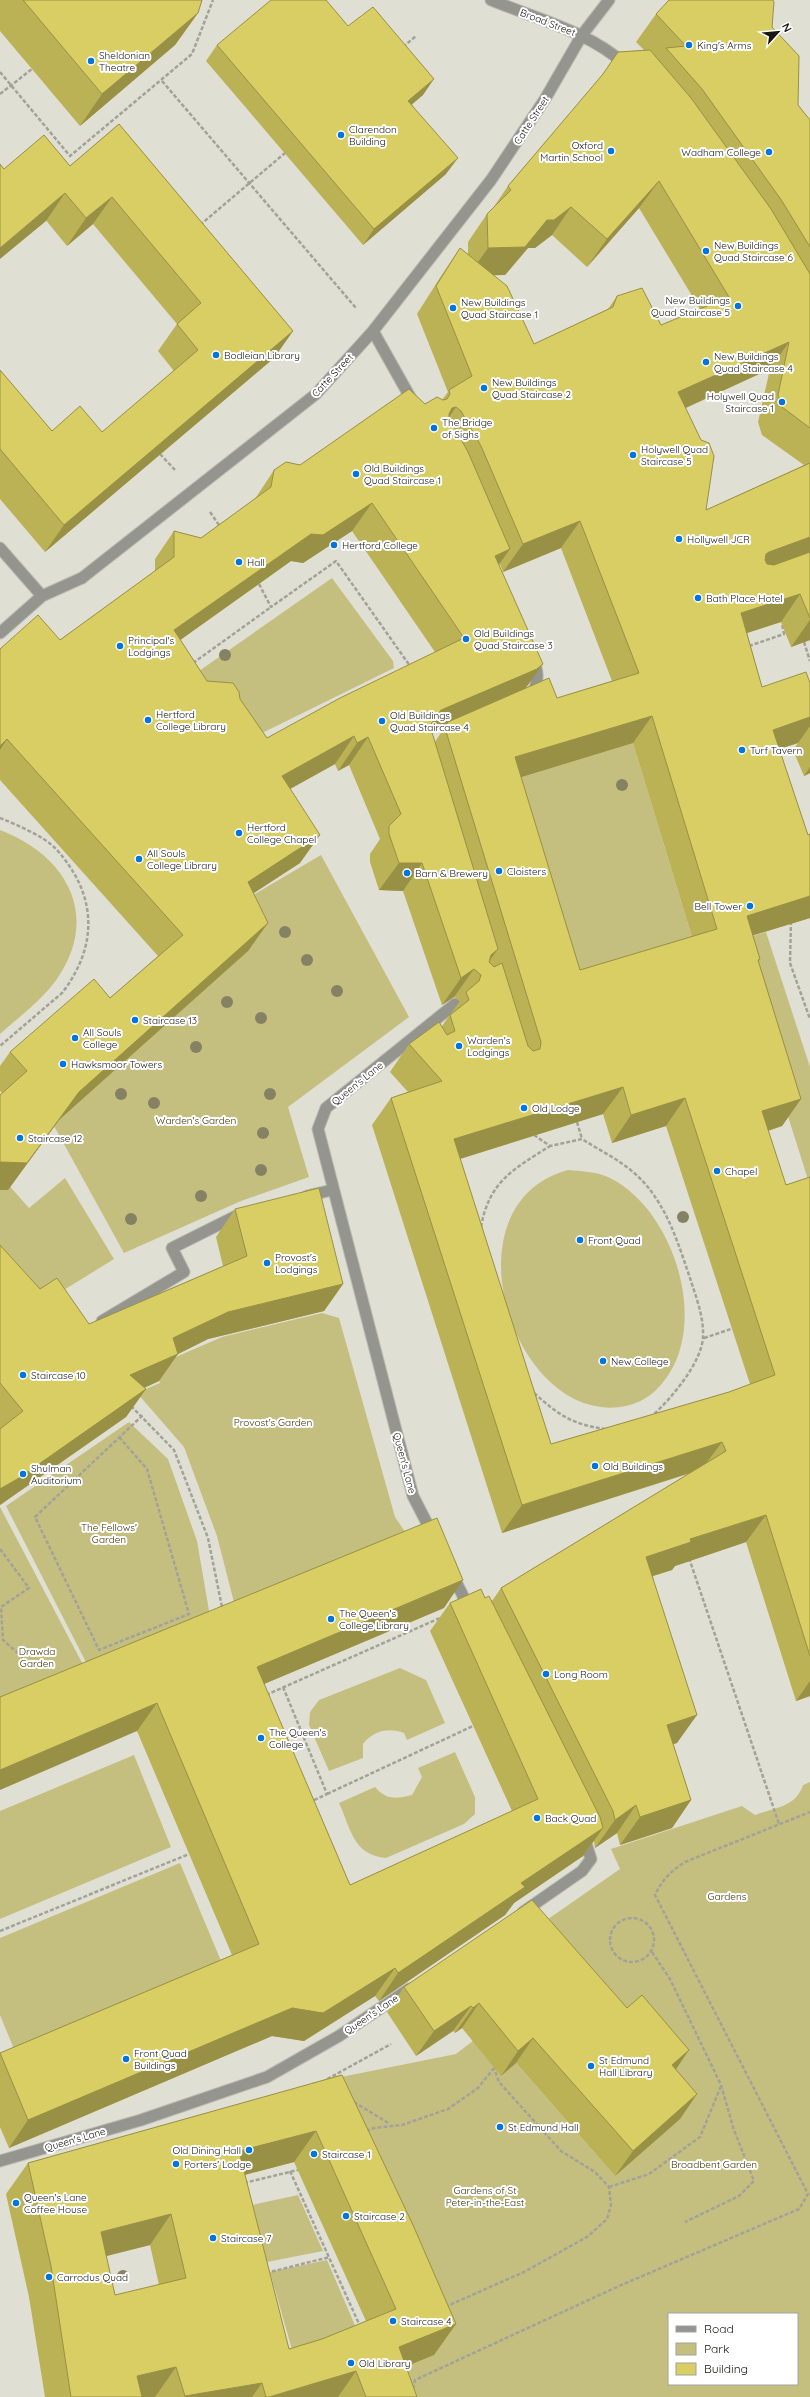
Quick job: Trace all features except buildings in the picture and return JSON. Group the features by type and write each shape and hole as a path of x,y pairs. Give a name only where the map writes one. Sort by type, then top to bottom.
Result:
{"street":[{"name":"Broad Street","path":"491,0 582,35 609,51 635,73"},
{"name":"Catte Street","path":"0,633 42,596 82,578 316,394 373,331 491,180 545,99 582,35 609,0"},
{"path":"373,331 420,415"},
{"path":"0,548 42,596"},
{"path":"521,703 531,696 538,682 538,670 529,649"},
{"name":"Queen's Lane","path":"437,1544 413,1496 332,1190 318,1129 326,1108 455,1004"},
{"path":"295,1199 332,1190"},
{"path":"92,1326 184,1272 172,1248 251,1211"},
{"path":"448,1565 476,1620"},
{"path":"510,1920 582,1871 591,1859 587,1842 577,1821"},
{"name":"Queen's Lane","path":"0,2161 141,2120 267,2078 339,2036 418,1983"}],"path":[{"path":"0,72 70,156 162,81 192,54 209,14 213,0"},
{"path":"401,49 416,36"},
{"path":"0,94 32,69"},
{"path":"162,81 350,301"},
{"path":"196,229 285,153"},
{"path":"192,664 336,561 414,672"},
{"path":"259,584 271,607"},
{"path":"748,646 784,634 782,624"},
{"path":"804,642 810,661"},
{"path":"0,818 22,828 55,848 82,886 90,921 84,948 70,983 62,994 0,1046"},
{"path":"790,914 790,963 810,1019"},
{"path":"577,1122 582,1140 634,1173 665,1212 676,1237 700,1310 704,1338 692,1369 669,1400 649,1419"},
{"path":"534,1135 550,1146"},
{"path":"482,1233 481,1226 491,1193 513,1170 550,1146 582,1140"},
{"path":"704,1338 731,1329"},
{"path":"530,1386 534,1393 562,1417 588,1426 609,1429"},
{"path":"126,1408 131,1405 174,1450 208,1538 223,1610"},
{"path":"120,1437 148,1469 188,1614 99,1650 35,1516 142,1415"},
{"path":"0,1549 29,1588 0,1607 3,1640 28,1662"},
{"path":"688,1555 779,1824"},
{"path":"263,1696 444,1616"},
{"path":"283,1687 327,1794"},
{"path":"308,1803 473,1726"},
{"path":"413,2391 415,2380 422,2376 619,2286 799,2209 808,2194 655,1895 661,1883 672,1870 685,1862 810,1812"},
{"path":"0,1931 189,1854"},
{"path":"628,1918 642,1920 652,1930 655,1945 652,1952 641,1961 634,1963 619,1959 611,1947 610,1939 615,1926 628,1918"},
{"path":"652,1952 670,1979 721,2085 734,2130 754,2181 739,2196 685,2222"},
{"path":"323,2086 322,2081 391,2044"},
{"path":"363,2133 374,2128 402,2124 448,2109 478,2088 494,2068 499,2082 561,2151 595,2172 609,2187 612,2205 607,2219 587,2237 524,2272 442,2308"},
{"path":"609,2187 649,2174 700,2137 721,2085"},
{"path":"353,2101 391,2125"},
{"path":"240,2184 298,2170"},
{"path":"290,2171 363,2333"},
{"path":"259,2274 330,2257"}],"green space":[{"path":"332,578 393,661 394,668 250,739 199,671"},
{"name":"Cloisters","path":"633,743 698,957 561,998 496,785"},
{"path":"0,830 23,841 43,855 59,871 70,890 76,910 76,932 70,955 57,979 37,1001 0,1034"},
{"name":"Warden's Garden","path":"321,855 409,1017 288,1107 309,1177 241,1201 124,1253 54,1126 195,998 228,910"},
{"path":"766,932 810,1067 810,1186 733,942"},
{"path":"568,1170 600,1174 610,1178 631,1192 650,1212 664,1235 676,1262 683,1289 685,1317 682,1343 673,1367 658,1389 637,1403 620,1407 582,1402 549,1381 523,1347 507,1306 501,1264 508,1223 530,1191"},
{"path":"65,1178 114,1259 38,1306 0,1363 0,1187 6,1182 29,1208"},
{"name":"Provost's Garden","path":"322,1313 339,1318 395,1517 414,1545 238,1618 217,1536 184,1447 137,1393 160,1383 155,1366 222,1337"},
{"name":"The Fellows' Garden","path":"129,1422 168,1459 197,1541 212,1628 92,1674 6,1506"},
{"name":"Drawda Garden","path":"0,1507 89,1676 0,1712"},
{"path":"400,1668 426,1680 445,1723 407,1740 404,1733 398,1731 387,1730 376,1733 363,1744 363,1758 329,1771 309,1725 310,1712 319,1700"},
{"path":"455,1752 475,1797 475,1814 464,1824 386,1858 375,1856 366,1852 350,1831 339,1803 375,1787 383,1794 396,1798 412,1795 422,1777 418,1768"},
{"path":"134,1755 171,1847 0,1919 0,1811"},
{"path":"810,1782 810,2397 384,2397 389,2374 434,2355 311,2083 456,2054 487,2030 615,2176 541,1924 620,1869 611,1849 742,1806 755,1815 784,1806 795,1798 803,1785"},
{"path":"180,1863 224,1968 16,2054 0,2015 0,1938"},
{"path":"298,2195 323,2251 267,2262 252,2205"},
{"path":"327,2260 360,2337 295,2360 270,2272"}],"place":[{"name":"King's Arms","path":"689,45"},
{"name":"Sheldonian Theatre","path":"91,61"},
{"name":"Clarendon Building","path":"341,135"},
{"name":"Oxford Martin School","path":"611,151"},
{"name":"Wadham College","path":"769,152"},
{"name":"New Buildings Quad Staircase 6","path":"706,251"},
{"name":"New Buildings Quad Staircase 5","path":"738,306"},
{"name":"New Buildings Quad Staircase 1","path":"453,308"},
{"name":"Bodleian Library","path":"216,355"},
{"name":"New Buildings Quad Staircase 4","path":"706,362"},
{"name":"New Buildings Quad Staircase 2","path":"484,388"},
{"name":"Holywell Quad Staircase 1","path":"782,402"},
{"name":"The Bridge of Sighs","path":"434,428"},
{"name":"Holywell Quad Staircase 5","path":"633,455"},
{"name":"Old Buildings Quad Staircase 1","path":"356,474"},
{"name":"Hollywell JCR","path":"679,539"},
{"name":"Hertford College","path":"334,545"},
{"name":"Hall","path":"239,562"},
{"name":"Bath Place Hotel","path":"698,598"},
{"name":"Old Buildings Quad Staircase 3","path":"466,639"},
{"name":"Principal's Lodgings","path":"120,646"},
{"name":"Hertford College Library","path":"148,720"},
{"name":"Old Buildings Quad Staircase 4","path":"382,721"},
{"name":"Turf Tavern","path":"742,750"},
{"name":"Hertford College Chapel","path":"239,833"},
{"name":"All Souls College Library","path":"139,859"},
{"name":"Cloisters","path":"499,871"},
{"name":"Barn & Brewery","path":"407,873"},
{"name":"Bell Tower","path":"750,906"},
{"name":"Staircase 13","path":"135,1020"},
{"name":"All Souls College","path":"75,1038"},
{"name":"Warden's Lodgings","path":"459,1046"},
{"name":"Hawksmoor Towers","path":"63,1064"},
{"name":"Old Lodge","path":"524,1108"},
{"name":"Staircase 12","path":"20,1138"},
{"name":"Chapel","path":"717,1171"},
{"name":"Front Quad","path":"580,1240"},
{"name":"Provost's Lodgings","path":"267,1263"},
{"name":"New College","path":"603,1361"},
{"name":"Staircase 10","path":"23,1375"},
{"name":"Old Buildings","path":"595,1466"},
{"name":"Shulman Auditorium","path":"23,1474"},
{"name":"The Queen's College Library","path":"331,1619"},
{"name":"Long Room","path":"546,1674"},
{"name":"The Queen's College","path":"261,1738"},
{"name":"Back Quad","path":"537,1818"},
{"name":"Front Quad Buildings","path":"126,2059"},
{"name":"St Edmund Hall Library","path":"591,2066"},
{"name":"St Edmund Hall","path":"500,2127"},
{"name":"Old Dining Hall","path":"249,2150"},
{"name":"Staircase 1","path":"314,2154"},
{"name":"Porters' Lodge","path":"176,2164"},
{"name":"Queen's Lane Coffee House","path":"16,2203"},
{"name":"Staircase 2","path":"346,2216"},
{"name":"Staircase 7","path":"213,2238"},
{"name":"Carrodus Quad","path":"49,2277"},
{"name":"Staircase 4","path":"393,2321"},
{"name":"Old Library","path":"351,2363"}],"park label":[{"name":"Gardens","path":"727,1896"},
{"name":"Broadbent Garden","path":"714,2164"},
{"name":"Gardens of St Peter-in-the-East","path":"485,2196"}]}
